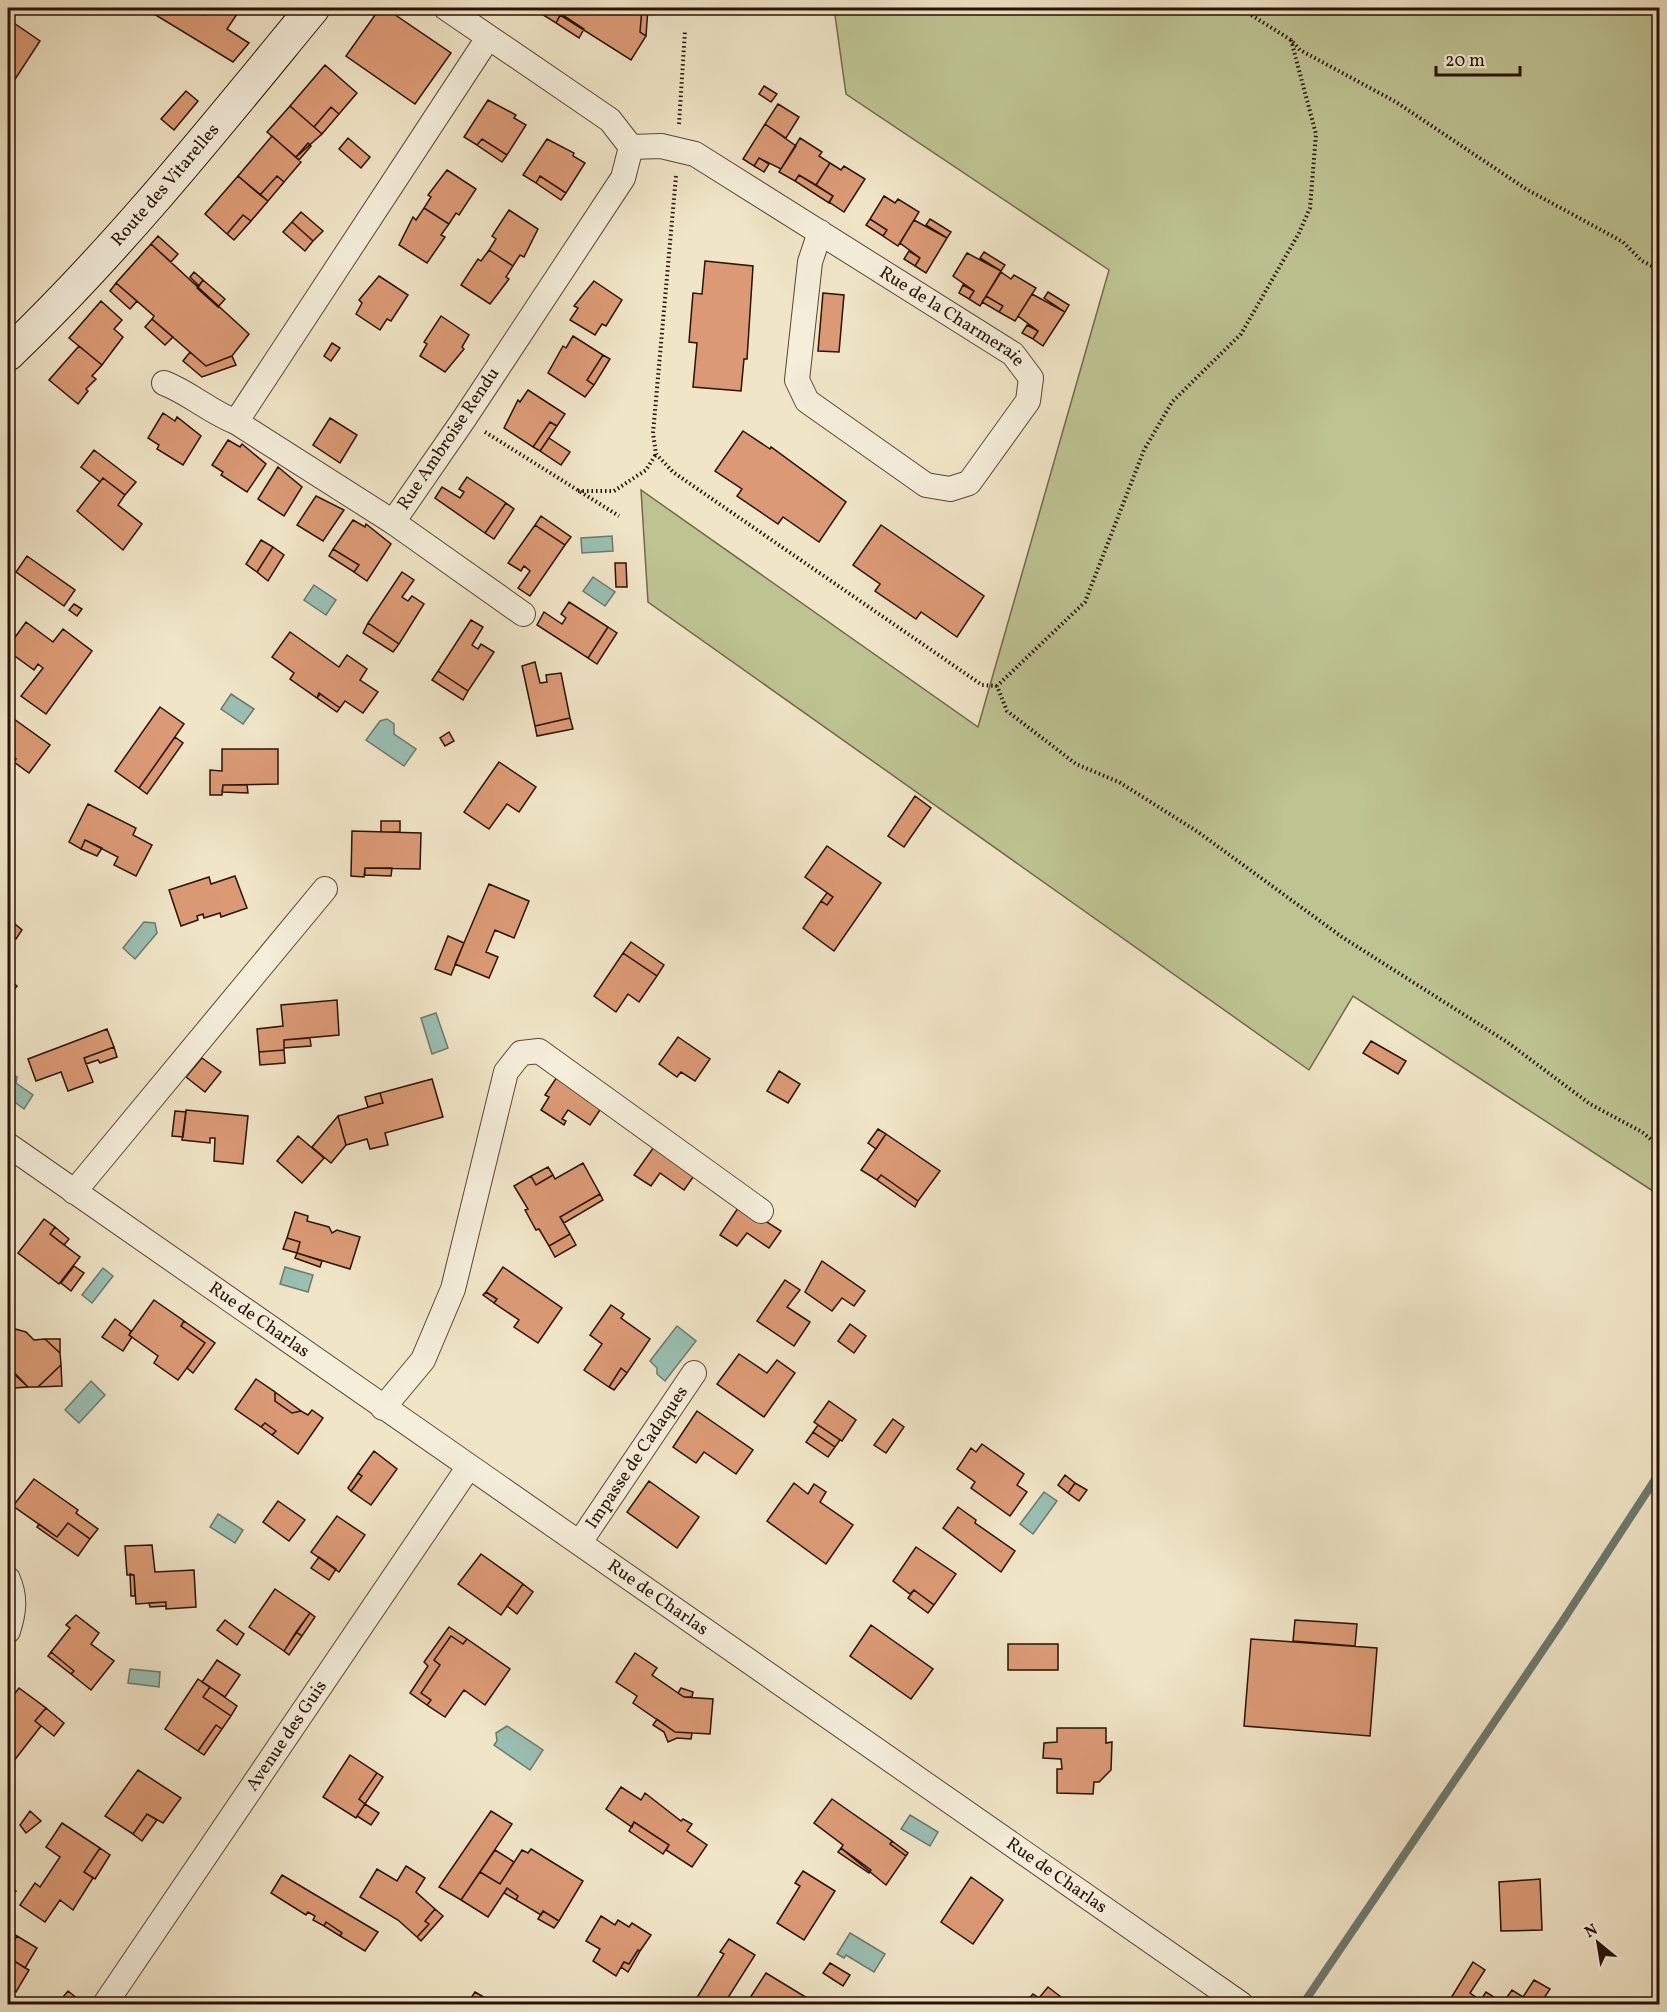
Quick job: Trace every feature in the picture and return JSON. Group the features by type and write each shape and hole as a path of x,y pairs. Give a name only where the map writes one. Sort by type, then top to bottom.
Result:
{"main road":[{"name":"Route des Vitarelles","path":"8,354 46,317 115,242 313,8"}],"street":[{"path":"446,8 610,120 631,147"},
{"path":"236,422 488,38"},
{"name":"Rue de la Charmeraie","path":"631,147 661,146 695,154 820,232 1013,354 1030,378 1028,401 969,483 950,489 926,484 807,401 797,380 810,262 820,232"},
{"name":"Rue Ambroise Rendu","path":"164,383 181,390 219,415 236,422 393,522 465,419 623,178 631,147"},
{"path":"393,522 523,614"},
{"path":"74,1192 325,889"},
{"path":"383,1408 423,1360 453,1289 507,1072 521,1053 539,1051 761,1211"},
{"name":"Rue de Charlas","path":"8,1145 468,1468 580,1542 1241,2004"},
{"name":"Impasse de Cadaques","path":"580,1542 694,1373"},
{"name":"Avenue des Guis","path":"105,2004 468,1468"},
{"path":"8,1579 13,1591 15,1611 8,1632"}],"path":[{"path":"1240,8 1291,40 1300,50 1396,102 1526,189 1623,242 1642,261 1659,270"},
{"path":"685,31 678,133 697,136 695,154 677,168 653,434 656,454 673,472 982,685 997,686 1085,602 1144,450 1172,402 1241,334 1299,233 1310,208 1316,134 1291,40"},
{"path":"465,419 619,516"},
{"path":"577,490 614,491 646,470 656,454"},
{"path":"997,686 1007,711 1076,764 1119,782 1198,832 1342,938 1507,1042 1590,1104 1642,1132 1659,1147"}],"green space":[{"path":"834,8 1659,8 1659,1195 1353,996 1309,1070 648,602 641,490 978,727 1109,270 846,94"}],"water":[{"path":"612,536 613,551 582,553 581,538"},
{"path":"593,577 615,592 605,606 583,591"},
{"path":"314,585 336,600 326,615 304,600"},
{"path":"231,694 254,709 243,724 221,709"},
{"path":"387,719 394,724 394,734 416,749 404,766 366,740 380,721"},
{"path":"144,922 155,923 157,933 135,959 123,948"},
{"path":"436,1013 448,1048 432,1054 421,1018"},
{"path":"8,1074 17,1077 16,1083 33,1095 24,1109 8,1097"},
{"path":"285,1267 313,1275 308,1292 280,1284"},
{"path":"103,1268 113,1276 92,1303 82,1295"},
{"path":"677,1326 696,1341 665,1381 657,1374 657,1368 650,1361"},
{"path":"91,1381 105,1395 79,1423 65,1410"},
{"path":"1044,1492 1057,1501 1033,1534 1020,1524"},
{"path":"218,1514 243,1530 235,1543 210,1527"},
{"path":"130,1669 160,1672 159,1687 128,1683"},
{"path":"507,1726 543,1750 530,1770 494,1745 497,1741 496,1733"},
{"path":"910,1815 938,1832 930,1846 901,1829"},
{"path":"850,1933 885,1954 874,1972 846,1955 844,1958 837,1954"}],"building":[{"path":"158,8 191,8 204,15 208,8 241,8 227,29 249,43 233,62 154,14"},
{"path":"191,8 208,8 204,15"},
{"path":"380,8 385,8 451,53 415,104 346,56"},
{"path":"532,8 549,8 560,15 556,23"},
{"path":"549,8 642,8 640,32 646,36 631,60"},
{"path":"642,8 648,8 646,36 640,32"},
{"path":"561,14 584,29 579,38 556,23"},
{"path":"8,19 40,41 8,90"},
{"path":"325,65 357,93 339,114 331,107 314,127 290,106"},
{"path":"764,86 777,94 771,102 759,94"},
{"path":"186,91 198,101 174,130 161,119"},
{"path":"488,100 516,115 514,118 526,125 507,155 482,139 477,145 464,137"},
{"path":"778,104 799,117 786,138 765,124"},
{"path":"290,106 322,134 296,157 267,132"},
{"path":"331,107 339,114 322,134 314,127"},
{"path":"765,124 796,146 781,169 759,158 754,166 743,159"},
{"path":"272,136 301,162 284,182 277,176 260,195 238,176"},
{"path":"348,138 370,157 361,168 339,149"},
{"path":"800,138 822,152 819,156 830,163 816,185 799,175 795,181 779,172"},
{"path":"482,139 507,155 502,162 477,145"},
{"path":"547,139 574,153 573,156 585,163 566,193 540,176 536,183 523,175"},
{"path":"308,143 311,146 299,160 296,157"},
{"path":"759,158 769,164 764,172 754,166"},
{"path":"830,163 841,170 844,166 865,179 844,212 829,202 833,196 816,185"},
{"path":"447,170 476,189 459,215 456,213 449,224 424,208 431,197 428,195"},
{"path":"799,175 833,196 829,203 795,181"},
{"path":"238,176 268,201 251,221 243,215 227,234 205,214"},
{"path":"277,176 284,182 268,201 260,195"},
{"path":"540,176 566,193 561,200 536,183"},
{"path":"884,196 895,203 898,199 919,212 898,246 883,236 887,230 870,219"},
{"path":"424,208 449,224 441,235 445,237 427,263 399,245 413,217 416,220"},
{"path":"509,210 538,229 524,257 520,255 513,266 489,250 496,239 492,236"},
{"path":"301,212 323,231 313,241 292,222"},
{"path":"243,215 251,221 234,240 227,234"},
{"path":"870,219 887,230 883,236 866,225"},
{"path":"930,219 951,232 947,238 926,225"},
{"path":"914,220 947,238 926,273 915,266 920,258 900,243"},
{"path":"292,222 313,241 305,251 283,232"},
{"path":"158,236 178,254 171,262 151,244"},
{"path":"151,244 249,334 232,356 206,366 152,319 154,316 116,283"},
{"path":"489,250 513,266 506,277 509,279 490,304 461,285 478,259 481,261"},
{"path":"909,251 920,258 915,266 904,259"},
{"path":"984,252 1005,265 1001,271 980,258"},
{"path":"967,253 1001,271 980,306 969,299 974,291 953,276"},
{"path":"705,261 753,266 747,359 744,359 741,391 693,387 697,343 689,342 693,293 702,294"},
{"path":"194,272 203,280 199,286 190,277"},
{"path":"1001,272 1011,279 1014,275 1036,288 1015,321 999,312 1003,306 986,296"},
{"path":"379,276 408,295 391,321 387,319 380,330 356,314 362,303 359,300"},
{"path":"203,280 225,299 218,307 197,288"},
{"path":"594,281 622,300 606,326 602,324 595,335 570,320 578,308 574,306"},
{"path":"116,283 137,301 130,309 110,291"},
{"path":"963,285 974,291 969,299 959,293"},
{"path":"1048,292 1069,305 1065,312 1044,298"},
{"path":"823,293 844,295 839,352 818,351"},
{"path":"1032,294 1065,312 1043,346 1033,339 1038,331 1018,316"},
{"path":"986,296 1003,306 999,312 982,302"},
{"path":"101,301 122,320 114,329 123,337 102,365 69,338"},
{"path":"441,316 469,335 462,347 464,349 445,372 420,356 427,344 424,342"},
{"path":"152,319 173,337 165,345 145,327"},
{"path":"1027,325 1038,331 1033,339 1022,333"},
{"path":"573,336 603,355 587,380 594,385 585,397 548,373 563,346 566,348"},
{"path":"332,343 340,348 331,361 324,356"},
{"path":"79,346 102,365 92,376 96,379 86,389 88,391 78,404 49,380"},
{"path":"190,352 206,366 232,356 236,365 202,377 183,361"},
{"path":"603,355 610,359 594,385 587,380"},
{"path":"528,390 565,414 557,426 550,422 533,447 504,428 518,400 520,402"},
{"path":"163,413 175,421 177,417 201,436 183,465 157,449 159,445 148,438"},
{"path":"330,418 357,435 340,463 313,445"},
{"path":"550,422 557,426 540,451 533,447"},
{"path":"743,431 770,449 771,447 846,502 819,542 783,517 778,524 737,496 742,489 715,471"},
{"path":"549,438 570,452 561,465 540,451"},
{"path":"228,440 240,447 242,444 266,464 247,492 221,475 223,472 212,465"},
{"path":"94,450 136,482 125,495 103,478 100,482 81,467"},
{"path":"278,467 302,487 284,516 258,499"},
{"path":"467,477 506,503 485,533 435,498 442,487 460,498 464,492 459,489"},
{"path":"103,478 125,495 118,505 142,524 123,550 77,511"},
{"path":"316,496 344,510 323,541 297,525"},
{"path":"506,503 514,509 494,539 485,533"},
{"path":"541,516 571,537 565,545 535,525"},
{"path":"353,520 365,527 366,524 391,544 367,581 354,572 359,565 333,549"},
{"path":"535,525 565,545 530,596 518,588 530,571 524,566 521,571 508,563"},
{"path":"881,525 984,596 957,637 921,612 916,619 875,591 880,584 853,565"},
{"path":"261,540 273,547 257,572 246,564"},
{"path":"273,547 284,555 268,581 257,572"},
{"path":"333,549 359,565 354,572 329,556"},
{"path":"27,556 75,590 64,606 16,572"},
{"path":"615,563 626,563 627,587 616,587"},
{"path":"402,572 414,580 402,597 408,601 412,596 424,604 399,644 368,623"},
{"path":"569,602 608,627 588,658 537,625 544,612 562,624 566,618 561,614"},
{"path":"74,604 82,609 77,616 69,610"},
{"path":"471,620 483,627 472,645 478,649 481,644 494,652 468,691 438,671"},
{"path":"26,622 53,642 63,629 92,651 46,714 21,696 43,668 38,664 34,670 8,651 8,647"},
{"path":"368,623 399,644 393,652 363,633"},
{"path":"608,627 617,633 597,664 588,658"},
{"path":"290,632 339,667 347,655 367,669 360,680 378,692 363,713 345,701 340,708 319,693 317,698 290,679 294,673 272,657"},
{"path":"535,662 540,683 547,682 546,675 561,673 570,718 535,726 522,666"},
{"path":"438,671 468,691 463,700 432,680"},
{"path":"320,694 340,708 337,712 317,698"},
{"path":"160,707 184,724 139,788 115,771"},
{"path":"570,718 573,729 537,736 535,726"},
{"path":"14,719 50,745 29,773 14,762 16,759 11,755 8,757 8,722 10,724"},
{"path":"449,732 454,741 445,746 440,738"},
{"path":"175,737 183,743 147,794 139,788"},
{"path":"222,749 278,749 278,784 223,785 222,795 210,795 210,770 222,771"},
{"path":"499,762 536,787 519,812 507,804 489,829 464,812"},
{"path":"223,785 247,785 248,793 222,792"},
{"path":"915,796 931,808 904,847 888,836"},
{"path":"88,804 136,828 133,835 152,845 136,876 114,865 118,857 85,840 81,849 69,842"},
{"path":"381,821 400,821 400,832 381,832"},
{"path":"352,831 421,833 420,869 365,868 364,877 351,876"},
{"path":"85,840 102,848 97,856 81,849"},
{"path":"827,846 881,883 834,951 803,928 821,901 827,905 833,897 805,877"},
{"path":"365,868 392,868 391,876 365,875"},
{"path":"235,876 247,908 221,917 220,913 204,918 203,914 197,916 198,920 181,926 169,890 209,877 211,884"},
{"path":"489,884 529,901 514,938 495,930 486,952 498,957 489,978 455,964"},
{"path":"827,893 833,897 827,905 821,901"},
{"path":"15,924 22,930 16,939 8,933"},
{"path":"448,936 464,943 451,975 435,969"},
{"path":"631,942 664,965 657,976 623,953"},
{"path":"623,953 657,976 639,1002 628,994 616,1012 594,996"},
{"path":"8,978 17,986 8,997"},
{"path":"337,1000 339,1035 284,1040 284,1050 259,1052 257,1029 283,1026 281,1005"},
{"path":"107,1029 114,1047 84,1058 93,1082 68,1091 61,1072 36,1081 28,1059"},
{"path":"678,1037 710,1059 695,1081 681,1072 677,1077 659,1064"},
{"path":"310,1038 311,1046 284,1048 284,1040"},
{"path":"1371,1041 1406,1061 1398,1074 1363,1053"},
{"path":"114,1047 117,1057 100,1063 98,1060 86,1064 84,1058"},
{"path":"284,1050 285,1063 260,1065 259,1052"},
{"path":"202,1058 221,1072 205,1092 186,1077"},
{"path":"779,1071 800,1084 788,1103 767,1091"},
{"path":"557,1077 602,1107 590,1125 568,1110 562,1119 566,1121 564,1125 541,1110 549,1097 545,1095"},
{"path":"432,1079 443,1117 385,1133 388,1145 370,1149 367,1139 346,1145 338,1116 383,1103 380,1093"},
{"path":"380,1093 383,1103 368,1107 365,1097"},
{"path":"186,1110 248,1116 243,1164 214,1161 215,1138 210,1138 210,1143 182,1140"},
{"path":"175,1111 186,1112 183,1137 172,1136"},
{"path":"338,1116 346,1145 331,1163 312,1147"},
{"path":"878,1129 886,1134 876,1149 868,1143"},
{"path":"886,1134 940,1171 918,1201 881,1175 877,1180 861,1170"},
{"path":"298,1136 324,1158 302,1183 277,1161"},
{"path":"656,1144 696,1173 684,1190 660,1173 651,1186 634,1175"},
{"path":"583,1163 600,1194 560,1217 570,1234 549,1246 539,1229 536,1230 525,1210 528,1209 514,1186 531,1176 536,1185 553,1175 555,1179"},
{"path":"548,1167 553,1175 536,1185 531,1176"},
{"path":"881,1175 918,1201 915,1207 877,1180"},
{"path":"600,1194 603,1200 564,1223 560,1217"},
{"path":"740,1205 781,1231 769,1248 747,1233 737,1246 720,1235"},
{"path":"295,1212 308,1216 307,1221 329,1227 332,1233 337,1230 360,1237 350,1269 297,1253 300,1242 287,1238"},
{"path":"44,1219 55,1227 50,1234 80,1257 59,1284 18,1253"},
{"path":"55,1227 69,1239 64,1245 50,1234"},
{"path":"570,1234 576,1245 555,1257 549,1246"},
{"path":"287,1238 300,1242 297,1253 283,1249"},
{"path":"297,1253 322,1261 320,1267 295,1258"},
{"path":"822,1261 865,1291 854,1306 842,1298 832,1311 805,1292"},
{"path":"74,1266 84,1273 71,1291 61,1283"},
{"path":"503,1267 562,1308 538,1343 514,1327 519,1320 494,1303 497,1299 486,1292"},
{"path":"785,1280 800,1290 787,1307 810,1322 794,1346 757,1321"},
{"path":"486,1292 497,1299 494,1303 483,1295"},
{"path":"154,1300 184,1321 181,1326 205,1343 178,1380 154,1363 158,1356 129,1335"},
{"path":"611,1305 624,1314 621,1318 650,1339 627,1373 621,1368 609,1387 584,1370 602,1344 590,1335"},
{"path":"115,1319 131,1331 129,1335 132,1337 123,1351 102,1337"},
{"path":"184,1321 215,1343 193,1373 187,1368 205,1343 181,1326"},
{"path":"850,1324 866,1336 854,1353 838,1341"},
{"path":"8,1327 26,1332 34,1340 45,1339 60,1353 61,1365 38,1387 28,1387 8,1366"},
{"path":"45,1339 60,1339 60,1353"},
{"path":"739,1354 767,1373 777,1360 795,1373 764,1417 717,1384"},
{"path":"61,1365 62,1386 38,1387"},
{"path":"621,1368 627,1373 614,1390 609,1387"},
{"path":"14,1374 28,1387 14,1388"},
{"path":"256,1379 275,1392 275,1401 292,1413 301,1411 308,1415 312,1410 323,1418 298,1454 272,1435 276,1431 265,1423 261,1427 235,1409"},
{"path":"275,1392 301,1411 292,1413 275,1401"},
{"path":"829,1401 856,1420 842,1441 814,1422"},
{"path":"697,1411 753,1450 736,1474 704,1452 696,1463 673,1447"},
{"path":"893,1419 904,1427 886,1453 874,1445"},
{"path":"265,1423 276,1431 272,1435 261,1427"},
{"path":"818,1425 840,1440 835,1447 813,1432"},
{"path":"813,1432 835,1447 828,1457 806,1442"},
{"path":"982,1444 1024,1474 1017,1485 1027,1492 1010,1516 971,1488 975,1482 957,1469 971,1448 976,1452"},
{"path":"374,1451 397,1469 371,1505 351,1491 362,1476 358,1473"},
{"path":"358,1473 362,1476 351,1491 348,1488"},
{"path":"1065,1475 1075,1483 1068,1493 1058,1485"},
{"path":"34,1479 78,1510 76,1513 98,1529 90,1539 68,1523 57,1537 13,1506"},
{"path":"649,1481 699,1517 677,1548 627,1512"},
{"path":"794,1483 808,1494 814,1484 826,1492 820,1502 853,1525 826,1564 767,1521"},
{"path":"1075,1483 1087,1490 1079,1501 1068,1493"},
{"path":"278,1501 305,1520 289,1541 263,1522"},
{"path":"958,1507 976,1520 975,1523 1015,1551 1001,1572 943,1528"},
{"path":"337,1516 365,1535 339,1572 311,1552"},
{"path":"68,1523 90,1539 78,1556 37,1527 39,1524 57,1537"},
{"path":"152,1545 155,1572 194,1570 196,1607 166,1609 166,1602 136,1604 134,1575 127,1575 125,1546"},
{"path":"916,1547 956,1574 934,1605 914,1590 910,1594 893,1581"},
{"path":"481,1554 523,1584 501,1615 458,1584"},
{"path":"319,1557 336,1569 329,1580 311,1568"},
{"path":"130,1574 134,1575 135,1596 131,1596"},
{"path":"523,1584 533,1592 517,1614 507,1606"},
{"path":"275,1589 310,1613 284,1651 249,1627"},
{"path":"914,1590 934,1605 928,1613 908,1598"},
{"path":"166,1602 166,1606 150,1607 149,1603"},
{"path":"310,1613 315,1617 302,1636 296,1632"},
{"path":"76,1615 99,1633 91,1644 114,1661 91,1690 71,1674 74,1671 51,1652 70,1628 66,1625"},
{"path":"225,1620 244,1634 237,1645 217,1630"},
{"path":"1295,1620 1357,1624 1355,1646 1293,1641"},
{"path":"871,1625 933,1669 911,1699 850,1656"},
{"path":"449,1627 467,1639 463,1644 451,1636 434,1660 440,1665 421,1693 431,1700 427,1705 410,1693 428,1666 424,1662"},
{"path":"296,1632 302,1636 289,1655 284,1651"},
{"path":"451,1636 463,1644 467,1639 510,1669 485,1705 464,1690 445,1717 427,1705 431,1700 421,1693 440,1665 434,1660"},
{"path":"1251,1639 1377,1648 1370,1736 1244,1726"},
{"path":"1008,1644 1058,1644 1058,1670 1008,1670"},
{"path":"51,1652 74,1671 71,1674 48,1656"},
{"path":"635,1653 657,1668 652,1675 684,1697 713,1699 710,1734 675,1732 633,1703 637,1696 616,1682"},
{"path":"217,1660 240,1675 225,1697 202,1682"},
{"path":"198,1679 210,1687 203,1697 231,1716 222,1729 216,1725 198,1751 165,1729"},
{"path":"210,1687 237,1706 231,1716 203,1697"},
{"path":"19,1688 46,1708 35,1721 41,1726 10,1766 8,1712 13,1705 8,1702"},
{"path":"681,1688 693,1692 692,1697 684,1697 678,1693"},
{"path":"46,1708 64,1723 54,1736 35,1721"},
{"path":"657,1719 675,1732 692,1733 691,1739 677,1738 668,1742 664,1732 653,1725"},
{"path":"216,1725 222,1729 204,1755 198,1751"},
{"path":"1057,1728 1106,1728 1106,1743 1112,1742 1111,1770 1099,1782 1094,1782 1093,1794 1057,1793 1057,1769 1062,1769 1061,1759 1043,1758 1044,1743 1057,1742"},
{"path":"350,1755 377,1773 359,1799 365,1804 356,1818 323,1797"},
{"path":"138,1770 181,1798 163,1823 147,1814 133,1834 105,1816"},
{"path":"377,1773 383,1777 365,1804 359,1799"},
{"path":"621,1787 641,1800 645,1793 681,1821 683,1819 692,1824 687,1831 707,1845 692,1867 666,1850 669,1845 634,1822 632,1827 606,1809"},
{"path":"832,1799 892,1841 890,1844 906,1856 886,1885 841,1848 843,1845 814,1823"},
{"path":"365,1804 379,1813 371,1825 357,1816"},
{"path":"30,1811 41,1821 26,1833 20,1825"},
{"path":"491,1811 512,1824 461,1900 439,1887"},
{"path":"147,1814 157,1820 142,1841 133,1834"},
{"path":"634,1822 669,1845 663,1854 629,1831"},
{"path":"62,1823 100,1848 84,1872 93,1878 73,1910 60,1900 45,1922 20,1905 35,1883 40,1887 60,1857 46,1847"},
{"path":"892,1841 908,1853 906,1856 890,1844"},
{"path":"100,1848 110,1855 95,1879 84,1872"},
{"path":"841,1848 871,1870 869,1873 838,1852"},
{"path":"531,1849 583,1881 559,1921 543,1911 541,1915 516,1900 518,1896 507,1888 488,1917 461,1900 480,1872 500,1884 522,1850 528,1853"},
{"path":"495,1850 514,1862 500,1884 480,1872"},
{"path":"406,1866 425,1878 416,1892 435,1909 425,1921 429,1924 417,1937 398,1920 360,1897 377,1869 397,1881"},
{"path":"803,1871 835,1891 804,1940 777,1923 800,1886 795,1883"},
{"path":"282,1875 378,1932 365,1951 340,1936 342,1933 326,1922 324,1926 313,1920 315,1916 308,1912 306,1915 271,1893"},
{"path":"971,1877 1003,1900 973,1944 941,1922"},
{"path":"1540,1879 1542,1930 1501,1931 1499,1882"},
{"path":"8,1884 16,1891 8,1901"},
{"path":"507,1888 518,1896 516,1900 504,1893"},
{"path":"435,1909 443,1916 421,1941 417,1937 429,1924 425,1921"},
{"path":"543,1911 559,1921 554,1928 538,1919"},
{"path":"601,1916 615,1925 618,1920 629,1927 632,1923 651,1935 629,1964 624,1962 616,1976 593,1961 600,1949 586,1941"},
{"path":"326,1922 342,1933 340,1936 324,1926"},
{"path":"8,1930 17,1936 8,1951"},
{"path":"17,1936 37,1948 25,1968 8,1957 8,1951"},
{"path":"729,1939 755,1955 724,2004 693,2004 724,1954 720,1952"},
{"path":"638,1950 640,1951 628,1972 621,1967 624,1962 629,1964"},
{"path":"14,1961 29,1970 16,1992 8,1987 8,1971"},
{"path":"1473,1962 1485,1970 1470,1993 1477,1998 1473,2004 1461,2004 1451,1998"},
{"path":"830,1963 850,1975 843,1986 823,1973"},
{"path":"766,1973 817,2004 746,2004"},
{"path":"1534,1980 1550,1989 1540,2004 1478,2004 1486,1992 1503,2003 1512,1990 1523,1997"},
{"path":"1048,1987 1070,2004 1024,2004 1033,1994 1039,1998"},
{"path":"68,1991 84,2004 58,2003"},
{"path":"475,1992 492,2002 490,2004 467,2004"}],"waterway":[{"path":"1303,2004 1564,1619 1660,1472"}]}
